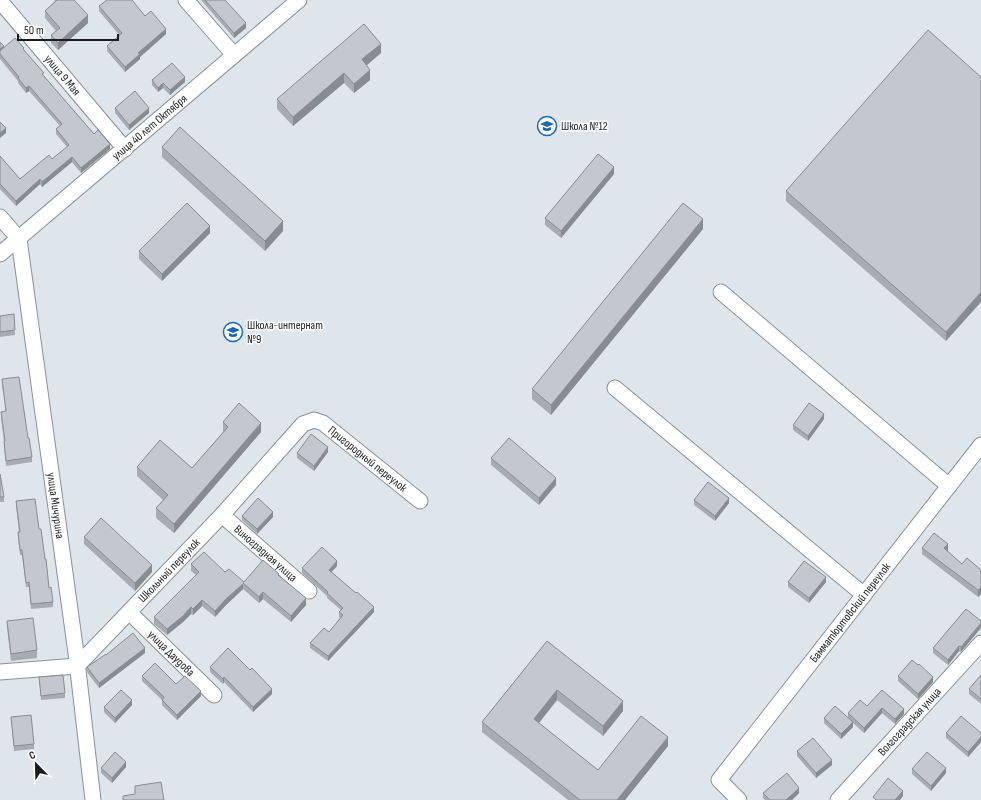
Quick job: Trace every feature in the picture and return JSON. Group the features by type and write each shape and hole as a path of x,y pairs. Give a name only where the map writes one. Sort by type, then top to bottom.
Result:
{"street":[{"path":"186,0 234,55"},
{"name":"улица 40 лет Октября","path":"0,254 299,0"},
{"name":"улица 9 Мая","path":"0,1 125,149"},
{"path":"0,217 19,239"},
{"name":"улица Мичурина","path":"19,239 77,666 93,800"},
{"path":"721,292 949,486"},
{"path":"615,388 864,595"},
{"name":"Школьный переулок","path":"77,666 222,515 303,424 314,420"},
{"name":"Пригородный переулок","path":"314,420 323,423 420,501"},
{"name":"Бамматюртовский переулок","path":"739,800 720,780 981,445"},
{"name":"Виноградная улица","path":"222,515 309,591"},
{"name":"улица Даудова","path":"129,612 214,695"},
{"name":"Волгоградская улица","path":"838,800 981,643"},
{"path":"0,672 77,666"}],"building":[{"path":"57,0 74,0 88,15 58,43 51,35 60,28 45,11"},
{"path":"107,0 132,0 145,16 151,11 166,29 138,53 140,54 125,67 107,46 122,33 99,6"},
{"path":"205,0 225,0 246,23 234,33"},
{"path":"364,24 381,44 362,59 370,70 354,84 344,73 293,117 277,99"},
{"path":"928,30 981,77 981,292 946,332 786,191"},
{"path":"15,38 44,73 42,74 94,134 98,130 110,144 81,168 72,157 42,182 40,179 16,201 0,184 0,156 20,179 49,155 52,159 69,145 56,129 62,124 29,86 26,88 0,54 0,51"},
{"path":"0,42 4,46 0,49"},
{"path":"172,63 185,77 170,90 163,83 158,88 152,80"},
{"path":"135,91 149,108 129,125 115,108"},
{"path":"0,122 6,128 0,133"},
{"path":"180,127 283,221 265,241 162,147"},
{"path":"598,154 614,167 561,231 545,218"},
{"path":"187,203 210,226 162,274 139,251"},
{"path":"683,203 703,219 551,405 532,389"},
{"path":"14,314 15,330 0,332 0,316"},
{"path":"19,377 32,457 6,461 1,412 6,411 2,379"},
{"path":"239,403 261,423 174,524 156,508 168,495 137,467 160,440 192,468 228,427 223,422"},
{"path":"809,403 824,414 808,436 793,425"},
{"path":"311,434 328,447 314,466 297,453"},
{"path":"509,438 556,478 539,498 491,458"},
{"path":"0,474 4,497 0,497"},
{"path":"708,482 729,498 715,516 694,500"},
{"path":"258,498 273,512 257,529 242,516"},
{"path":"35,499 39,529 41,529 46,559 49,588 51,587 53,602 31,604 29,582 26,583 22,550 20,550 18,532 20,532 16,501"},
{"path":"101,518 152,565 135,583 84,537"},
{"path":"934,533 948,544 944,548 962,564 967,558 981,570 981,588 978,590 922,548"},
{"path":"322,547 337,561 329,570 374,607 328,656 310,643 324,628 329,632 343,615 339,612 343,608 302,568"},
{"path":"204,552 225,572 229,569 244,582 263,560 279,574 278,575 306,598 291,616 263,592 259,597 244,583 215,611 202,600 193,609 191,607 183,616 167,629 154,617 199,572 191,564"},
{"path":"804,561 826,577 809,598 788,582"},
{"path":"966,609 981,621 981,623 948,660 933,648"},
{"path":"33,618 37,650 11,654 7,621"},
{"path":"133,633 145,648 99,683 87,667 106,655"},
{"path":"547,641 623,701 603,726 557,690 534,719 598,770 641,716 668,737 617,800 580,800 482,722"},
{"path":"228,648 250,670 252,668 272,689 253,707 224,677 223,679 210,667"},
{"path":"912,660 918,665 919,664 933,677 918,694 898,676"},
{"path":"155,663 176,684 185,676 201,691 177,715 162,700 164,697 142,676"},
{"path":"63,675 65,693 41,696 39,677"},
{"path":"981,675 981,699 969,689"},
{"path":"121,690 132,700 115,718 104,707"},
{"path":"882,690 904,709 895,719 882,708 864,728 848,713 860,700 867,706"},
{"path":"835,706 853,722 841,734 824,718"},
{"path":"31,715 34,744 14,746 11,717"},
{"path":"961,716 981,733 981,737 968,752 946,733"},
{"path":"813,738 832,760 816,773 797,751"},
{"path":"115,752 126,762 112,778 101,768"},
{"path":"927,752 946,768 931,786 912,769"},
{"path":"787,773 799,788 786,800 770,800 763,793"},
{"path":"888,778 903,791 895,800 876,800 873,797"},
{"path":"161,782 164,800 123,800 123,796 135,794 135,786"}],"place":[{"name":"Школа №12","path":"547,126"},
{"name":"Школа-интернат №9","path":"233,332"}]}
